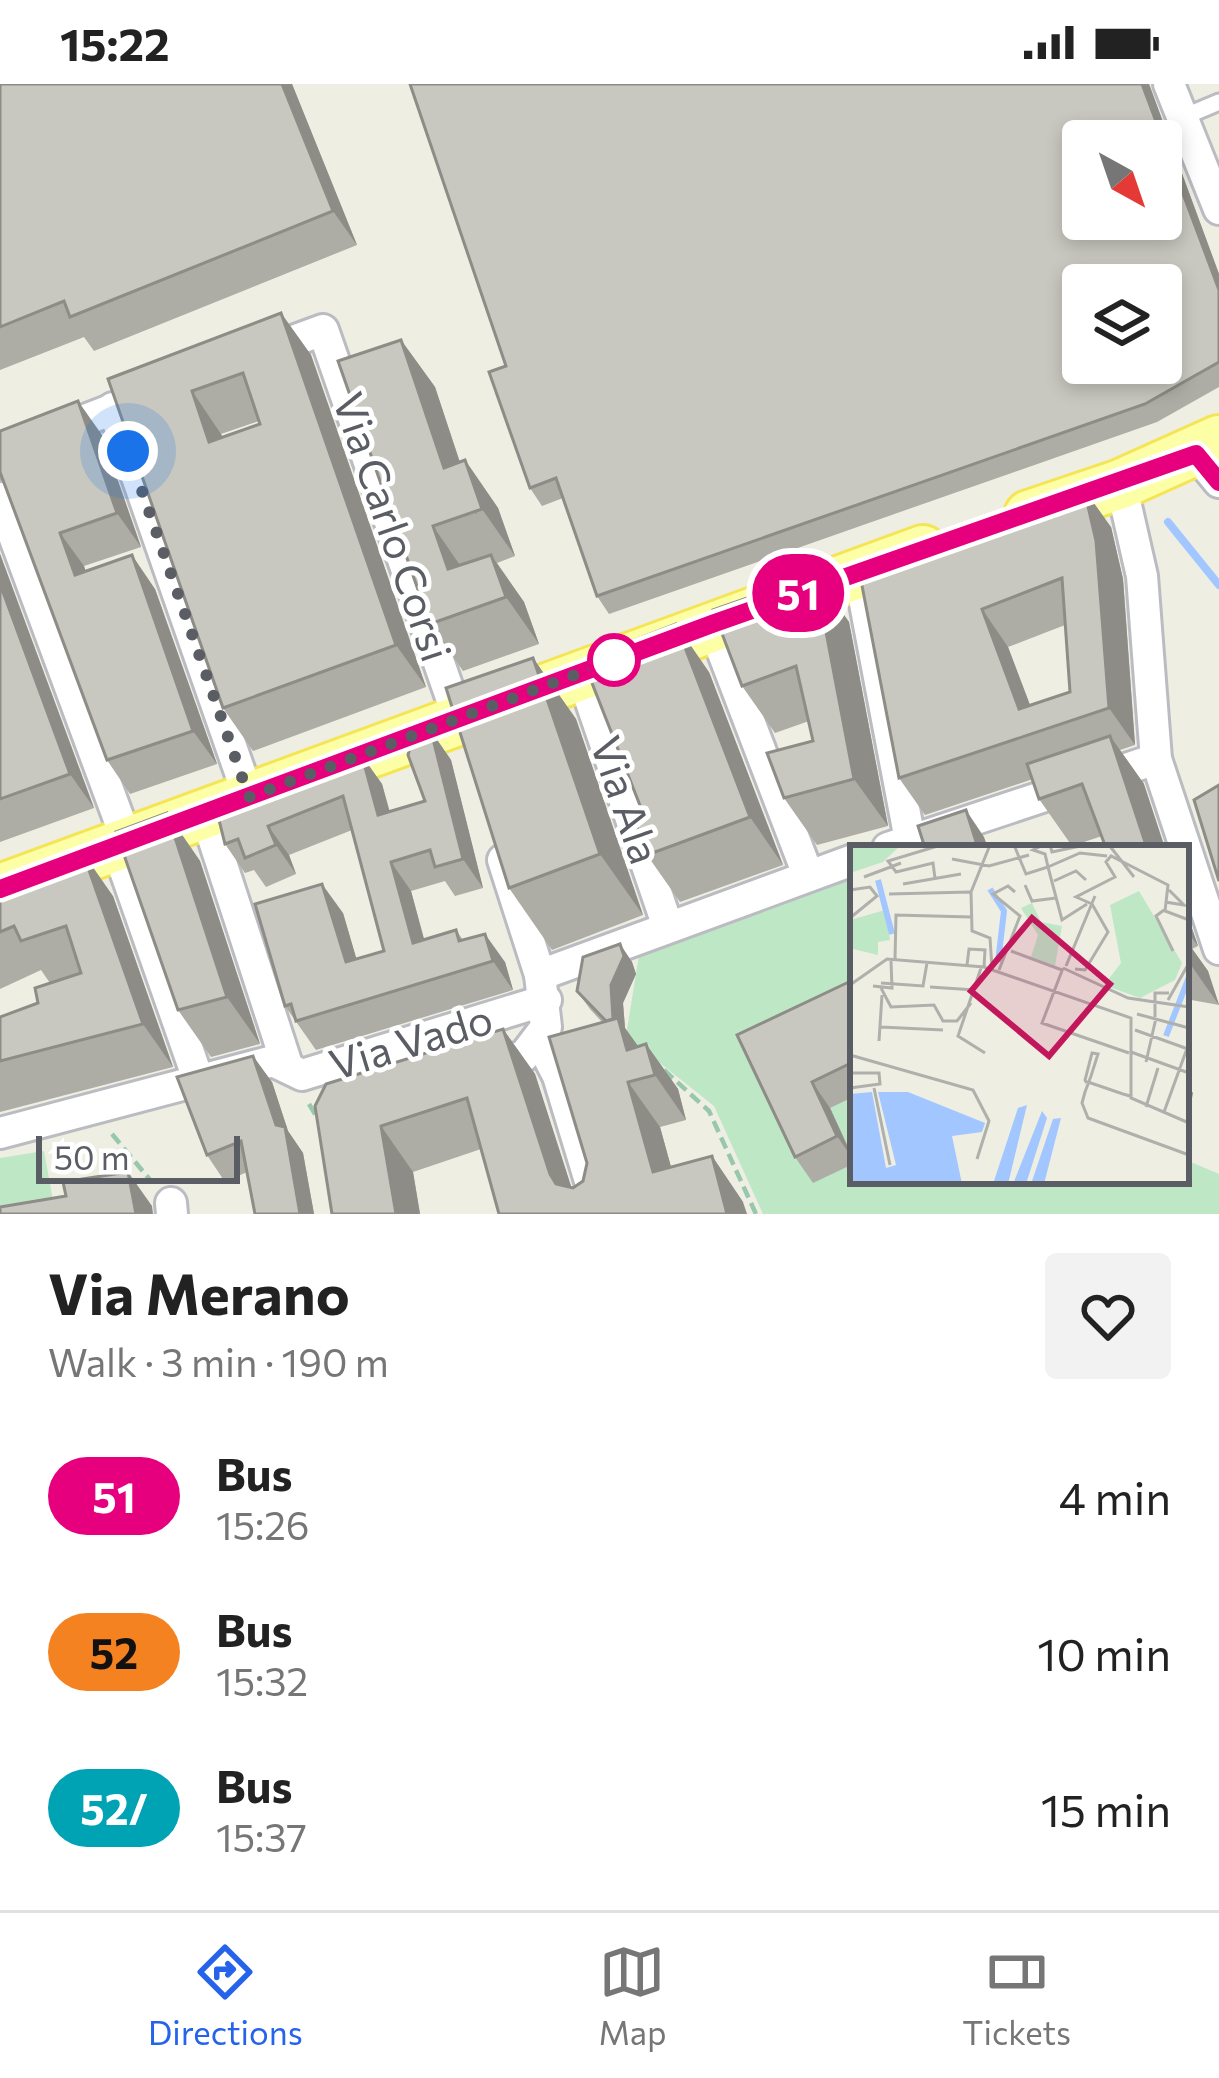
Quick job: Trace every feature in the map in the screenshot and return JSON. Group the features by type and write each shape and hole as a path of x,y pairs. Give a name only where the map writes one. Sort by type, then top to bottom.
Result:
{"main road":[{"path":"0,889 227,805 465,738 581,673 979,531 1211,458"}],"street":[{"path":"1169,84 1219,209"},
{"name":"Via Carlo Corsi","path":"239,361 323,330 465,738"},
{"path":"0,453 176,384"},
{"path":"113,408 227,805 295,1072"},
{"path":"1121,484 1142,576 1156,759 1192,832 1219,949"},
{"path":"0,498 122,843 198,1078"},
{"path":"859,572 899,844 1156,759"},
{"path":"712,624 808,875"},
{"name":"Via Ala","path":"581,673 668,927"},
{"path":"491,820 543,988 540,1041 558,1076 601,1214"},
{"name":"Via Vado","path":"0,1133 273,1061 295,1072 543,988 668,927 850,861"},
{"path":"455,1075 524,1056 540,1041"}],"lane":[{"path":"1180,118 1219,102"}],"path":[{"path":"652,1059 709,1111 756,1214"},
{"path":"295,1072 312,1116 331,1132"},
{"path":"110,1131 171,1209"}],"green space":[{"path":"850,879 850,1184 1189,1184 1189,1161 1219,1174 1219,1214 763,1214 714,1106 626,1036 639,955"},
{"path":"44,1151 55,1211 0,1214 0,1158"}],"building":[{"path":"0,84 282,84 333,211 70,317 64,301 0,327"},
{"path":"410,84 1142,84 1155,120 1062,120 1062,240 1182,240 1182,191 1219,290 1219,362 1182,383 1182,264 1062,264 1062,384 1180,384 1145,404 597,596 556,478 530,488 489,372 506,366"},
{"path":"281,313 396,645 223,708 108,379","holes":["243,373 260,424 209,442 192,391"]},
{"path":"401,340 444,468 465,460 482,509 433,526 448,569 491,555 506,597 430,624 338,361"},
{"path":"78,401 117,513 60,533 75,575 132,555 193,731 107,760 0,472 0,431"},
{"path":"1084,489 1096,541 1109,708 899,778 859,570","holes":["1062,578 1070,692 1019,709 982,609"]},
{"path":"815,574 854,779 784,798 767,753 813,741 796,666 742,686 713,610"},
{"path":"0,584 70,774 0,799"},
{"path":"676,624 750,817 647,855 632,812 641,808 583,660"},
{"path":"533,658 600,854 509,888 446,688"},
{"path":"431,731 463,859 435,867 430,850 391,862 413,943 456,930 459,941 485,934 493,961 296,1021 291,1004 285,1006 255,904 322,884 346,962 384,951 343,796 268,826 276,845 245,858 238,839 225,844 215,804 313,766 362,756 378,815 425,801 408,755 413,737"},
{"path":"1110,736 1146,845 1105,845 1082,784 1039,799 1027,764"},
{"path":"1219,785 1219,881 1194,800"},
{"path":"966,810 977,845 924,845 918,826"},
{"path":"167,813 227,997 178,1010 116,832"},
{"path":"83,853 143,1024 0,1061 0,1017 38,1003 35,988 81,973 66,926 21,941 14,926 0,932 0,884"},
{"path":"620,944 624,956 611,985 613,1019 606,1021 577,991 583,957"},
{"path":"850,981 850,1063 812,1082 837,1136 795,1157 737,1035"},
{"path":"618,1018 627,1050 646,1044 655,1075 628,1082 653,1172 712,1156 727,1214 499,1214 467,1098 381,1126 396,1214 332,1214 315,1106 326,1084 503,1029 550,1174 556,1184 573,1188 583,1181 587,1163 549,1037"},
{"path":"253,1056 276,1125 285,1127 300,1214 255,1214 241,1141 207,1155 177,1077"},
{"path":"128,1172 136,1214 0,1214 0,1207 66,1196 63,1182"}],"waterway":[{"path":"1168,522 1219,585"}],"bus line":[{"name":"51","path":"0,889 712,624 1196,454 1219,482"}],"route":[{"path":"128,451 249,797 625,656 614,660"}]}
